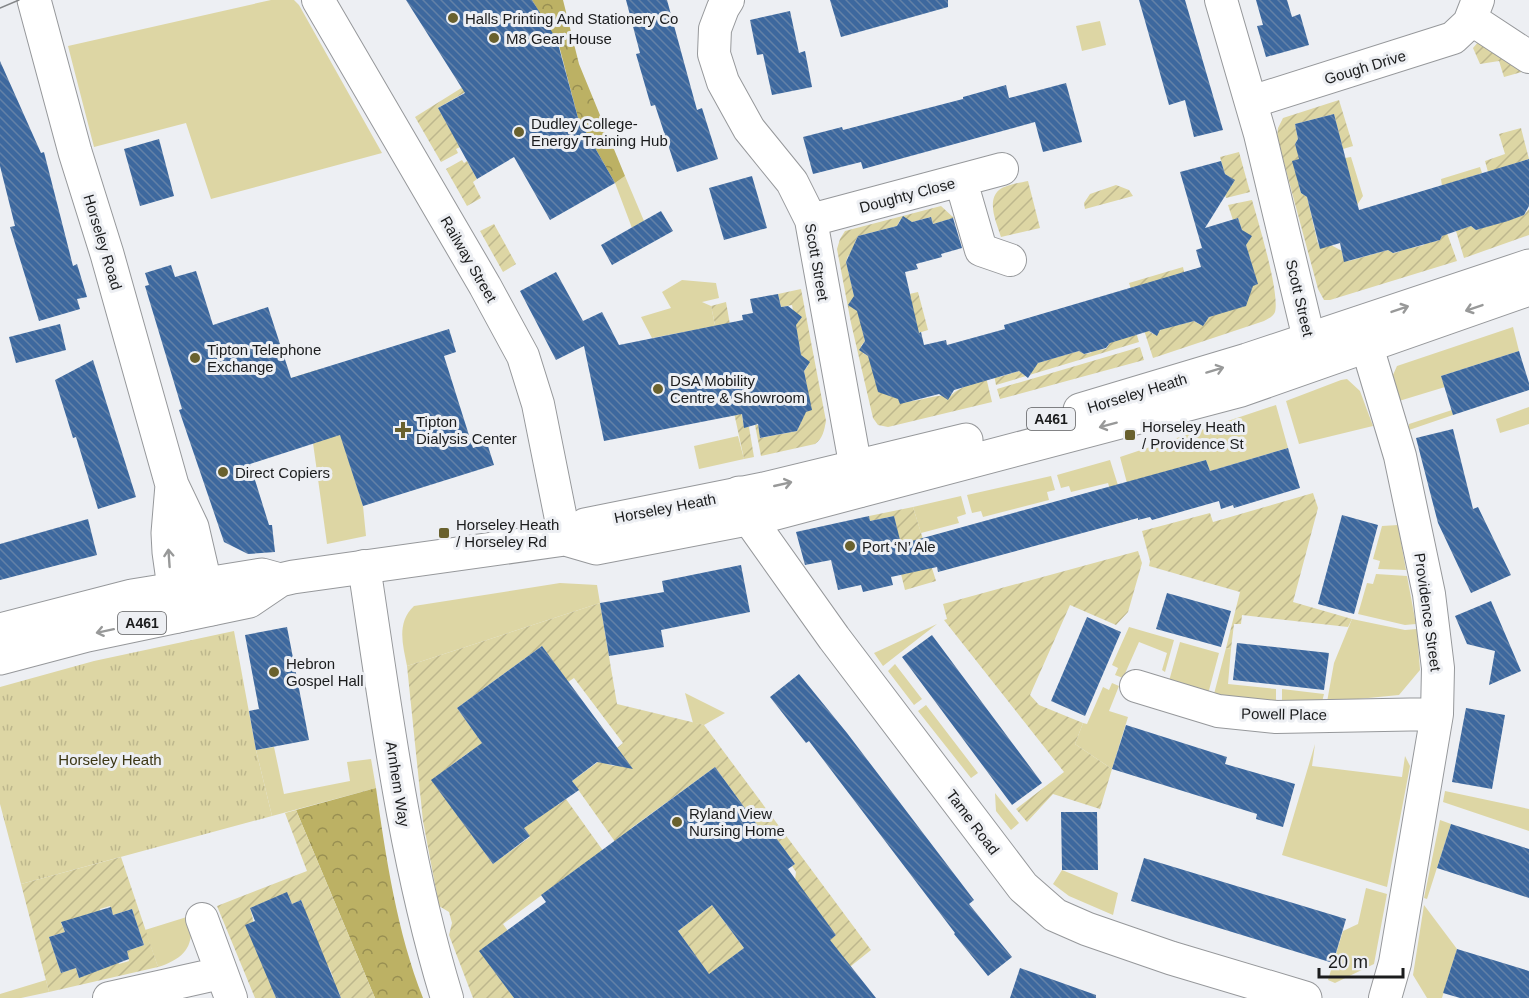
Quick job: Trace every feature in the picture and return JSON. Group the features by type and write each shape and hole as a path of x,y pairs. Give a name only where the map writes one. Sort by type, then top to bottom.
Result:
{"main road":[{"name":"Horseley Road","path":"36,10 172,485 189,518 209,597"},
{"name":"Horseley Heath","path":"858,479 898,481 1240,390 1339,343 1523,276"},
{"name":"Horseley Heath","path":"0,658 87,635 176,603 209,597 249,601 280,580 575,532 596,548 744,507 858,479 1247,360 1339,343"},
{"name":"Horseley Road","path":"172,485 168,533 176,603"},
{"name":"Tame Road","path":"744,507 834,638 1023,887 1055,915 1087,929 1171,958 1305,998"},
{"name":"Horseley Heath","path":"0,630 106,602 176,603"}],"street":[{"name":"Railway Street","path":"318,0 485,286 523,356 575,532"},
{"name":"Scott Street","path":"728,0 715,29 714,54 723,82 749,129 792,182 811,220 858,479"},
{"name":"Scott Street","path":"1221,0 1251,102 1339,343"},
{"name":"Gough Drive","path":"1251,102 1454,39 1474,10 1529,57"},
{"name":"Doughty Close","path":"811,220 1002,170"},
{"path":"961,181 981,250 1010,260"},
{"name":"Providence Street","path":"1339,343 1400,456 1429,594 1438,668 1437,714 1395,963 1385,998"},
{"name":"Arnhem Way","path":"364,566 409,848 428,937 447,998"},
{"name":"Powell Place","path":"1137,684 1218,711 1276,717 1437,714"},
{"path":"109,998 226,985 202,919"}],"green space":[{"path":"271,0 294,0 299,5 382,153 211,199 186,123 94,147 68,46"},
{"path":"532,0 563,0 579,64 625,176 615,183 578,118 556,34 471,82 549,28"},
{"path":"1100,21 1106,45 1082,51 1076,26"},
{"path":"1484,35 1529,70 1504,77 1499,61 1480,64 1473,48"},
{"path":"471,82 474,87 438,108 460,147 456,149 458,153 441,162 415,117"},
{"path":"1339,100 1353,146 1343,149 1334,114 1295,124 1298,139 1295,144 1297,150 1302,154 1303,182 1299,187 1301,193 1307,197 1318,244 1325,247 1331,245 1342,251 1343,258 1349,261 1388,250 1393,253 1399,252 1403,246 1410,243 1412,248 1424,245 1428,239 1433,242 1440,240 1443,234 1447,233 1457,261 1324,300 1318,289 1277,137 1283,118"},
{"path":"1521,128 1529,159 1488,172 1485,161 1505,154 1499,134"},
{"path":"1239,152 1250,192 1226,198 1224,191 1233,184 1230,177 1225,174 1220,157"},
{"path":"1351,157 1363,196 1353,211 1345,158"},
{"path":"462,160 464,163 467,161 477,179 473,182 481,198 467,206 446,169"},
{"path":"1480,167 1482,173 1442,186 1441,179"},
{"path":"625,176 644,221 632,228 615,183"},
{"path":"1028,181 1040,228 1001,237 993,206 995,195 1005,187"},
{"path":"1116,185 1129,190 1133,196 1085,209 1084,203 1090,194"},
{"path":"1252,200 1272,274 1276,303 1274,314 1264,321 1153,358 1143,327 1153,334 1160,331 1163,326 1194,321 1199,324 1205,322 1246,293 1256,279 1246,245 1249,240 1238,218 1233,220 1228,205"},
{"path":"941,206 954,218 933,224 931,217 912,222 900,220 897,226 858,236 855,242 857,248 854,254 848,256 846,262 865,341 861,346 863,353 868,356 899,400 910,401 951,396 961,388 986,377 992,402 888,427 878,425 873,418 837,249 845,231"},
{"path":"1529,209 1529,235 1464,258 1456,231 1471,226 1476,230 1524,215"},
{"path":"494,224 516,264 503,272 480,231"},
{"path":"1183,267 1185,277 1131,289 1129,283"},
{"path":"682,280 716,283 719,298 702,302 711,306 734,415 728,417 710,327 652,338 641,317 671,308 662,292"},
{"path":"801,289 826,421 825,428 815,444 761,456 755,425 758,425 761,438 797,431 800,425 798,419 810,405 804,371 808,366 806,359 801,355 792,305 781,307 778,294"},
{"path":"918,292 928,330 915,334 905,295"},
{"path":"726,302 742,393 738,394 744,427 749,427 754,457 744,459 711,306"},
{"path":"1513,327 1519,351 1441,376 1445,387 1399,401 1392,377 1397,366"},
{"path":"1135,329 1139,342 996,385 994,375 998,374 1000,377 1019,371 1024,375 1034,364 1079,351 1084,354 1091,353 1094,347 1100,350 1106,349 1110,343"},
{"path":"1140,347 1144,360 1000,399 997,389"},
{"path":"320,369 363,506 366,536 327,544 313,443 291,378"},
{"path":"1347,379 1360,391 1373,426 1299,444 1286,401"},
{"path":"1276,405 1288,448 1210,471 1206,460 1127,483 1120,457"},
{"path":"1529,407 1529,424 1500,433 1496,419"},
{"path":"1452,410 1453,415 1409,430 1409,424"},
{"path":"738,436 744,459 699,469 694,446"},
{"path":"1110,460 1129,520 1121,523 1108,483 1071,492 1069,486 1061,488 1057,475"},
{"path":"1051,476 1055,490 1047,492 1049,500 983,517 981,511 972,513 967,495"},
{"path":"1313,493 1318,508 1293,602 1352,619 1348,627 1242,615 1241,624 1234,624 1231,649 1226,648 1240,592 1149,566 1150,561 1142,531 1210,513 1213,522"},
{"path":"961,496 966,514 957,517 959,523 921,533 913,507"},
{"path":"913,507 936,581 905,590 900,570 906,568 894,516 870,521 869,516"},
{"path":"1398,525 1406,570 1378,569 1380,561 1373,559 1382,526"},
{"path":"1138,551 1142,563 1128,612 1116,625 1070,605 1030,695 1039,705 1083,723 1075,744 1112,769 1100,809 1053,794 1027,822 1016,809 1064,772 944,620 947,619 943,604"},
{"path":"1376,574 1407,576 1416,624 1405,625 1358,614 1367,583 1373,584"},
{"path":"560,583 597,585 600,603 407,666 402,634 408,613 414,606"},
{"path":"600,603 617,704 704,725 871,950 846,970 839,961 783,998 726,998 678,931 712,905 744,948 726,962 752,996 836,935 810,900 781,921 773,910 789,885 795,880 796,872 792,866 795,864 769,828 763,833 715,767 630,829 656,864 673,852 697,884 688,891 695,901 669,918 572,781 602,759 614,766 621,761 621,753 617,748 623,743 574,678 568,682 542,646 457,708 483,744 499,733 521,763 492,784 469,752 432,780 493,864 530,837 519,820 551,796 558,805 566,799 639,901 615,919 592,887 598,883 600,876 595,869 587,868 581,873 578,868 503,924 508,931 480,951 514,998 473,998 449,935 452,923 449,912 439,906 423,821 407,666"},
{"path":"1352,619 1405,630 1417,629 1420,670 1399,695 1327,702 1334,663"},
{"path":"937,624 883,666 874,653"},
{"path":"1129,627 1174,640 1165,672 1162,670 1167,653 1139,642 1123,678 1115,675 1118,668 1112,665"},
{"name":"Horseley Heath","path":"234,631 256,750 272,816 21,884 0,804 0,687 94,661"},
{"path":"1180,642 1219,653 1208,694 1169,681"},
{"path":"1226,648 1231,649 1228,684 1276,689 1276,704 1214,694"},
{"path":"895,664 922,699 914,705 888,671"},
{"path":"1112,683 1119,686 1109,711 1128,717 1112,769 1075,744 1083,723 1087,724 1103,687 1109,690"},
{"path":"1282,689 1324,694 1322,702 1282,704"},
{"path":"685,693 725,713 704,725 693,723"},
{"path":"926,705 978,773 971,778 918,711"},
{"path":"1315,744 1312,766 1402,777 1405,756 1410,766 1387,887 1282,855"},
{"path":"274,747 284,794 350,781 347,762 371,759 376,788 272,816 256,750"},
{"path":"376,788 388,868 399,921 423,998 375,998 296,810"},
{"path":"1445,791 1529,809 1529,831 1443,802"},
{"path":"995,793 1019,823 1011,830 996,811"},
{"path":"296,810 375,998 341,998 338,990 329,994 324,981 333,977 329,967 273,991 276,998 255,998 217,906 307,871 285,813","holes":["287,893 292,904 301,900 305,910 296,915 302,927 311,923 315,934 260,959 250,908"]},
{"path":"1440,820 1451,824 1427,899 1424,898"},
{"path":"121,857 158,967 49,992 21,884","holes":["110,906 113,915 132,909 144,945 127,951 129,961 119,964 116,954 79,978 76,968 61,973 49,937 65,932 61,923 103,919 100,909"]},
{"path":"1062,870 1118,893 1113,915 1069,896 1053,884"},
{"path":"1366,888 1387,894 1374,964 1335,983 1328,980 1343,931 1358,924"},
{"path":"1424,905 1457,949 1442,998 1427,998 1413,975"},
{"path":"190,916 191,935 186,949 176,959 158,967 145,930"},
{"path":"46,980 49,992 21,998 0,998 0,994"}],"building":[{"name":"Dudley College- Energy Training Hub","path":"406,0 532,0 557,40 578,118 615,183 550,220 514,157 477,179 438,108 465,93"},
{"path":"626,0 667,0 697,110 702,108 718,159 677,172 655,105 651,106 636,54 640,53"},
{"path":"830,0 948,0 948,7 841,37"},
{"path":"1139,0 1185,0 1223,130 1194,137 1185,100 1169,105"},
{"path":"1256,0 1287,0 1292,17 1300,14 1309,45 1266,57 1257,26 1263,25"},
{"path":"790,11 799,53 805,51 812,87 772,95 763,54 757,55 750,20"},
{"path":"0,61 41,153 44,152 73,266 77,264 87,297 77,299 80,309 39,321 10,227 15,226 0,166"},
{"path":"1066,83 1082,142 1043,152 1035,122 863,169 861,162 813,174 803,137 842,127 843,130 963,99 963,97 1006,85 1009,98"},
{"path":"1334,114 1359,210 1529,159 1529,206 1524,215 1508,221 1476,230 1471,226 1442,236 1440,240 1393,253 1388,250 1344,262 1340,243 1320,249 1307,197 1301,193 1292,161 1299,159 1295,144 1298,139 1295,124"},
{"path":"159,139 174,196 140,206 124,149"},
{"path":"1221,161 1225,174 1235,180 1205,228 1238,218 1242,230 1252,236 1246,245 1258,284 1253,286 1246,306 1209,317 1203,326 1194,321 1160,330 1157,336 1149,331 1110,343 1106,348 1084,354 1079,351 1038,363 1028,378 1019,371 954,390 948,400 939,394 900,404 898,399 878,392 868,356 859,350 865,341 857,311 848,305 854,296 846,262 858,236 897,226 903,216 912,222 931,217 933,224 953,218 962,248 941,254 942,257 916,264 918,269 905,272 919,333 921,332 924,345 946,340 947,345 1005,329 1004,325 1201,267 1196,250 1202,248 1180,172"},
{"path":"752,176 767,228 724,240 709,188"},
{"path":"661,211 673,231 612,265 601,245"},
{"path":"171,265 175,277 196,271 213,325 268,307 291,378 449,329 456,352 444,356 473,448 487,443 494,465 363,506 340,435 250,464 269,525 272,525 275,552 248,554 224,542 179,410 182,409 145,286 149,285 145,273"},
{"path":"556,272 583,321 602,312 619,345 743,320 742,315 753,313 750,299 778,294 781,307 788,306 802,317 796,325 801,355 810,362 804,371 812,410 806,412 797,431 760,438 758,424 744,428 742,414 604,441 584,346 556,360 520,291"},
{"path":"60,324 66,350 16,363 9,337"},
{"path":"1519,351 1529,390 1453,415 1441,376"},
{"path":"93,360 136,497 98,509 76,437 73,438 55,380"},
{"path":"1453,429 1473,509 1478,507 1511,575 1471,593 1438,523 1416,438"},
{"path":"1288,448 1300,488 1234,508 1233,505 1221,509 1219,501 1152,520 1150,517 1138,520 1138,518 938,572 937,567 891,577 893,585 863,592 861,585 838,590 831,560 805,565 796,532 869,516 870,521 894,516 901,544 1206,460 1210,471"},
{"path":"1342,515 1378,525 1354,614 1318,604"},
{"path":"88,519 97,555 0,580 0,544"},
{"path":"741,565 750,612 661,630 664,647 609,656 600,603 664,592 662,581"},
{"path":"1167,593 1231,611 1221,647 1156,629"},
{"path":"1491,601 1521,671 1489,685 1495,651 1467,644 1455,616"},
{"path":"1087,617 1121,632 1085,716 1051,701"},
{"name":"Hebron Gospel Hall","path":"287,627 309,740 256,750 249,711 259,709 245,635"},
{"path":"932,635 1042,783 1012,805 902,657"},
{"path":"1237,643 1329,653 1324,690 1233,680"},
{"path":"542,646 633,769 597,762 572,781 579,790 524,828 530,836 493,864 431,780 482,743 457,708"},
{"path":"799,674 847,733 974,900 969,904 1012,957 988,976 809,741 806,743 770,697"},
{"path":"1466,708 1505,715 1492,789 1452,782"},
{"path":"1126,725 1227,757 1225,764 1295,784 1283,827 1256,819 1257,814 1112,769"},
{"name":"Ryland View Nursing Home","path":"715,767 763,833 769,828 795,864 788,869 836,935 830,940 876,998 514,998 479,951 546,902 541,895","holes":["712,905 744,948 709,974 678,931"]},
{"path":"1061,812 1097,812 1098,870 1062,870"},
{"path":"1451,824 1529,849 1529,898 1437,868"},
{"path":"1144,858 1346,919 1333,963 1131,901"},
{"path":"287,892 292,904 301,900 341,998 276,998 245,925 255,921 250,908"},
{"path":"111,907 113,915 132,909 144,945 127,951 129,959 79,978 76,968 61,973 49,937 65,932 61,922"},
{"path":"1457,949 1529,971 1529,998 1460,998 1443,993"},
{"path":"1020,968 1096,995 1096,998 1010,998"}],"tram line":[{"path":"0,8 19,0"}],"place":[{"name":"Halls Printing And Stationery Co","path":"453,18"},
{"name":"M8 Gear House","path":"494,38"},
{"name":"Dudley College- Energy Training Hub","path":"519,132"},
{"name":"Tipton Telephone Exchange","path":"195,358"},
{"name":"DSA Mobility Centre & Showroom","path":"658,389"},
{"name":"Tipton Dialysis Center","path":"403,430"},
{"name":"Horseley Heath / Providence St","path":"1130,435"},
{"name":"Direct Copiers","path":"223,472"},
{"name":"Horseley Heath / Horseley Rd","path":"444,533"},
{"name":"Port ‘N’ Ale","path":"850,546"},
{"name":"Hebron Gospel Hall","path":"274,672"},
{"name":"Ryland View Nursing Home","path":"677,822"}]}
